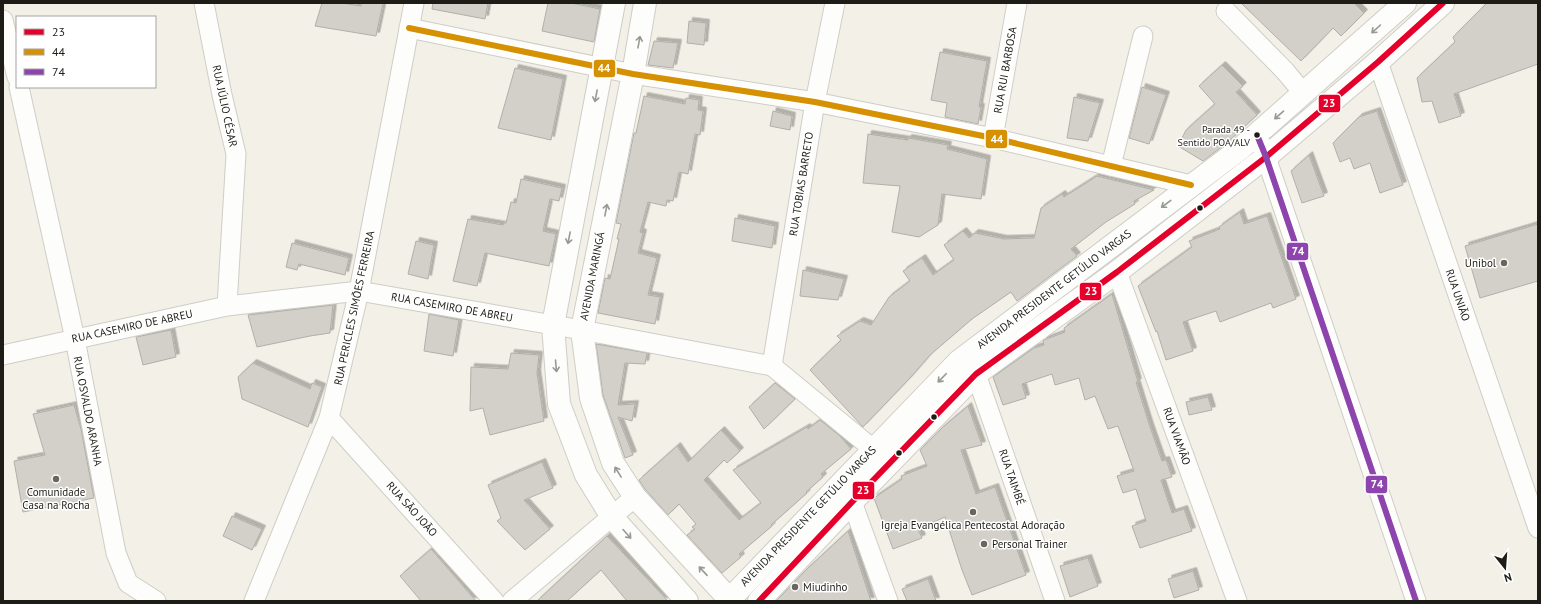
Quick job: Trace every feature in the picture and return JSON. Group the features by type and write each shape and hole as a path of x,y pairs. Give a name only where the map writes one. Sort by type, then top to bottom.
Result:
{"main road":[{"path":"614,3 553,325 559,404 586,475 612,517 687,601"},
{"name":"AVENIDA MARINGÁ","path":"645,3 633,74 582,330 591,398 613,463 634,497 729,600"},
{"name":"AVENIDA PRESIDENTE GETÚLIO VARGAS","path":"729,600 958,361 1240,149 1304,94 1405,3"},
{"name":"AVENIDA PRESIDENTE GETÚLIO VARGAS","path":"759,601 976,374 1117,272 1266,157 1378,62 1443,3"}],"street":[{"name":"RUA JÚLIO CÉSAR","path":"204,3 222,95 236,154 227,306"},
{"name":"RUA PERICLES SIMÕES FERREIRA","path":"260,597 329,418 359,291 414,3"},
{"name":"RUA TOBIAS BARRETO","path":"772,366 815,102 835,3"},
{"name":"RUA RUI BARBOSA","path":"993,138 1017,3"},
{"path":"1226,11 1285,71 1304,94"},
{"path":"3,20 16,72"},
{"path":"409,28 633,74 815,102 993,138 1191,185"},
{"path":"1111,166 1143,36"},
{"name":"RUA UNIÃO","path":"1378,62 1538,528"},
{"name":"RUA OSVALDO ARANHA","path":"19,88 74,339 116,553 128,582 156,601"},
{"path":"1257,135 1266,157 1416,601"},
{"name":"RUA VIAMÃO","path":"1117,272 1237,601"},
{"name":"RUA CASEMIRO DE ABREU","path":"3,355 227,306 359,291 582,330 772,366 873,449"},
{"name":"RUA TAIMBÉ","path":"967,355 976,374 1055,601"},
{"name":"RUA SÃO JOÃO","path":"329,418 494,601"},
{"path":"512,601 634,497"},
{"path":"852,502 888,601"}],"building":[{"path":"322,3 341,3 361,6 361,3 383,3 376,36 315,26"},
{"path":"433,3 488,3 485,19 432,9"},
{"path":"548,3 571,3 600,9 594,42 542,31"},
{"path":"1241,3 1354,3 1364,13 1341,36 1333,28 1301,61"},
{"path":"1487,3 1538,3 1538,64 1454,94 1461,116 1439,123 1432,101 1422,102 1417,78 1455,42 1453,37"},
{"path":"689,21 706,23 704,45 687,43"},
{"path":"654,41 678,43 673,68 648,65"},
{"path":"940,52 987,61 979,107 981,107 978,124 945,117 947,103 931,100"},
{"path":"1222,65 1243,86 1236,92 1257,115 1227,143 1203,161 1178,146 1186,130 1215,104 1199,86"},
{"path":"515,68 563,79 551,140 498,128"},
{"path":"1142,87 1166,95 1149,144 1129,138"},
{"path":"644,96 685,104 686,98 699,100 698,110 703,111 700,135 695,134 688,174 679,172 673,201 667,200 666,206 648,202 640,232 643,233 638,253 657,258 648,295 660,297 655,324 598,313 605,278 610,279 619,239 617,239 621,224 616,223 634,133 636,133"},
{"path":"1074,97 1100,103 1088,141 1067,138"},
{"path":"773,111 792,116 790,130 770,126"},
{"path":"1377,111 1403,185 1380,193 1370,163 1354,169 1350,158 1340,162 1333,143 1359,117"},
{"path":"868,134 908,140 908,138 948,145 947,149 987,159 981,199 942,194 938,225 919,237 892,232 900,186 863,183"},
{"path":"1309,155 1324,196 1302,203 1291,171"},
{"path":"1097,176 1154,190 1134,201 1135,204 1106,222 1071,249 1077,256 1017,301 1011,292 972,319 930,355 863,427 810,370 841,340 837,336 860,321 871,325 889,297 910,281 903,271 922,258 933,275 954,260 944,245 963,231 969,238 975,233 1004,239 1034,238 1041,208 1062,194 1064,197"},
{"path":"521,179 562,188 559,201 550,199 543,231 556,234 549,266 485,253 477,286 453,281 468,219 503,225 506,223 511,202 516,203"},
{"path":"1240,212 1244,224 1267,216 1296,299 1273,308 1271,303 1220,322 1216,311 1183,322 1193,351 1166,360 1157,331 1156,332 1138,286 1192,247 1189,241 1220,229 1219,227"},
{"path":"735,218 775,226 772,248 732,241"},
{"name":"Unibol","path":"1538,224 1538,281 1480,298 1465,246"},
{"path":"416,241 434,245 428,279 408,274"},
{"path":"292,243 349,258 345,275 299,264 297,270 286,267"},
{"path":"803,270 844,279 838,300 800,296"},
{"path":"1112,294 1150,427 1162,461 1166,460 1172,477 1161,480 1172,513 1184,509 1192,531 1140,548 1132,526 1146,521 1136,489 1123,493 1117,476 1134,471 1118,426 1108,429 1095,396 1085,400 1079,378 1055,385 1052,374 1022,384 1026,398 1003,405 993,377 1034,348 1044,345 1044,340 1065,332 1064,328"},
{"path":"333,305 330,333 257,347 248,315"},
{"path":"429,314 459,320 453,356 424,351"},
{"path":"171,330 176,357 143,365 136,337"},
{"path":"596,344 647,353 645,364 625,363 618,405 635,404 632,421 618,417 633,455 625,458 603,395"},
{"path":"511,353 539,355 537,373 544,421 490,435 483,408 470,411 471,367 508,369"},
{"path":"253,363 310,389 312,383 322,387 308,427 242,399 238,377"},
{"path":"775,383 795,399 764,429 749,407"},
{"path":"1208,397 1212,410 1189,415 1186,402"},
{"name":"Comunidade Casa na Rocha","path":"74,405 81,429 94,498 23,512 14,461 45,455 33,414"},
{"path":"968,406 982,445 961,450 976,494 995,487 1026,575 972,595 962,570 945,517 918,529 922,538 893,549 874,498 902,479 901,476 927,466 920,450 943,427"},
{"path":"820,420 840,436 851,449 821,474 823,477 806,492 807,493 739,554 741,557 722,573 687,535 695,529 692,527 696,524 679,504 668,515 639,480 677,446 688,462 721,430 740,451 727,463 724,460 704,480 739,520 761,503 733,470 807,427 808,429"},
{"path":"542,462 553,488 524,500 550,529 525,550 497,521 501,518 488,485"},
{"path":"232,516 262,529 252,550 223,536"},
{"path":"848,531 871,601 776,601 807,569"},
{"path":"607,536 668,601 627,601 601,570 567,601 537,601"},
{"path":"431,549 476,601 421,601 400,576"},
{"path":"1088,558 1098,586 1070,597 1060,566"},
{"path":"1193,571 1199,590 1174,598 1168,579"},
{"path":"928,579 936,601 907,601 902,589"}],"transit line":[{"name":"23","path":"759,601 976,374 1117,272 1266,157 1378,62 1443,3"},
{"name":"44","path":"409,28 633,74 815,102 993,138 1191,185"},
{"name":"74","path":"1257,135 1266,157 1416,601"}],"place":[{"name":"Parada 49 - Sentido POA/ALV","path":"1257,135"},
{"name":"Unibol","path":"1504,263"},
{"name":"Comunidade Casa na Rocha","path":"56,479"},
{"name":"Igreja Evangélica Pentecostal Adoração","path":"973,512"},
{"name":"Personal Trainer","path":"984,544"},
{"name":"Miudinho","path":"795,587"}]}
